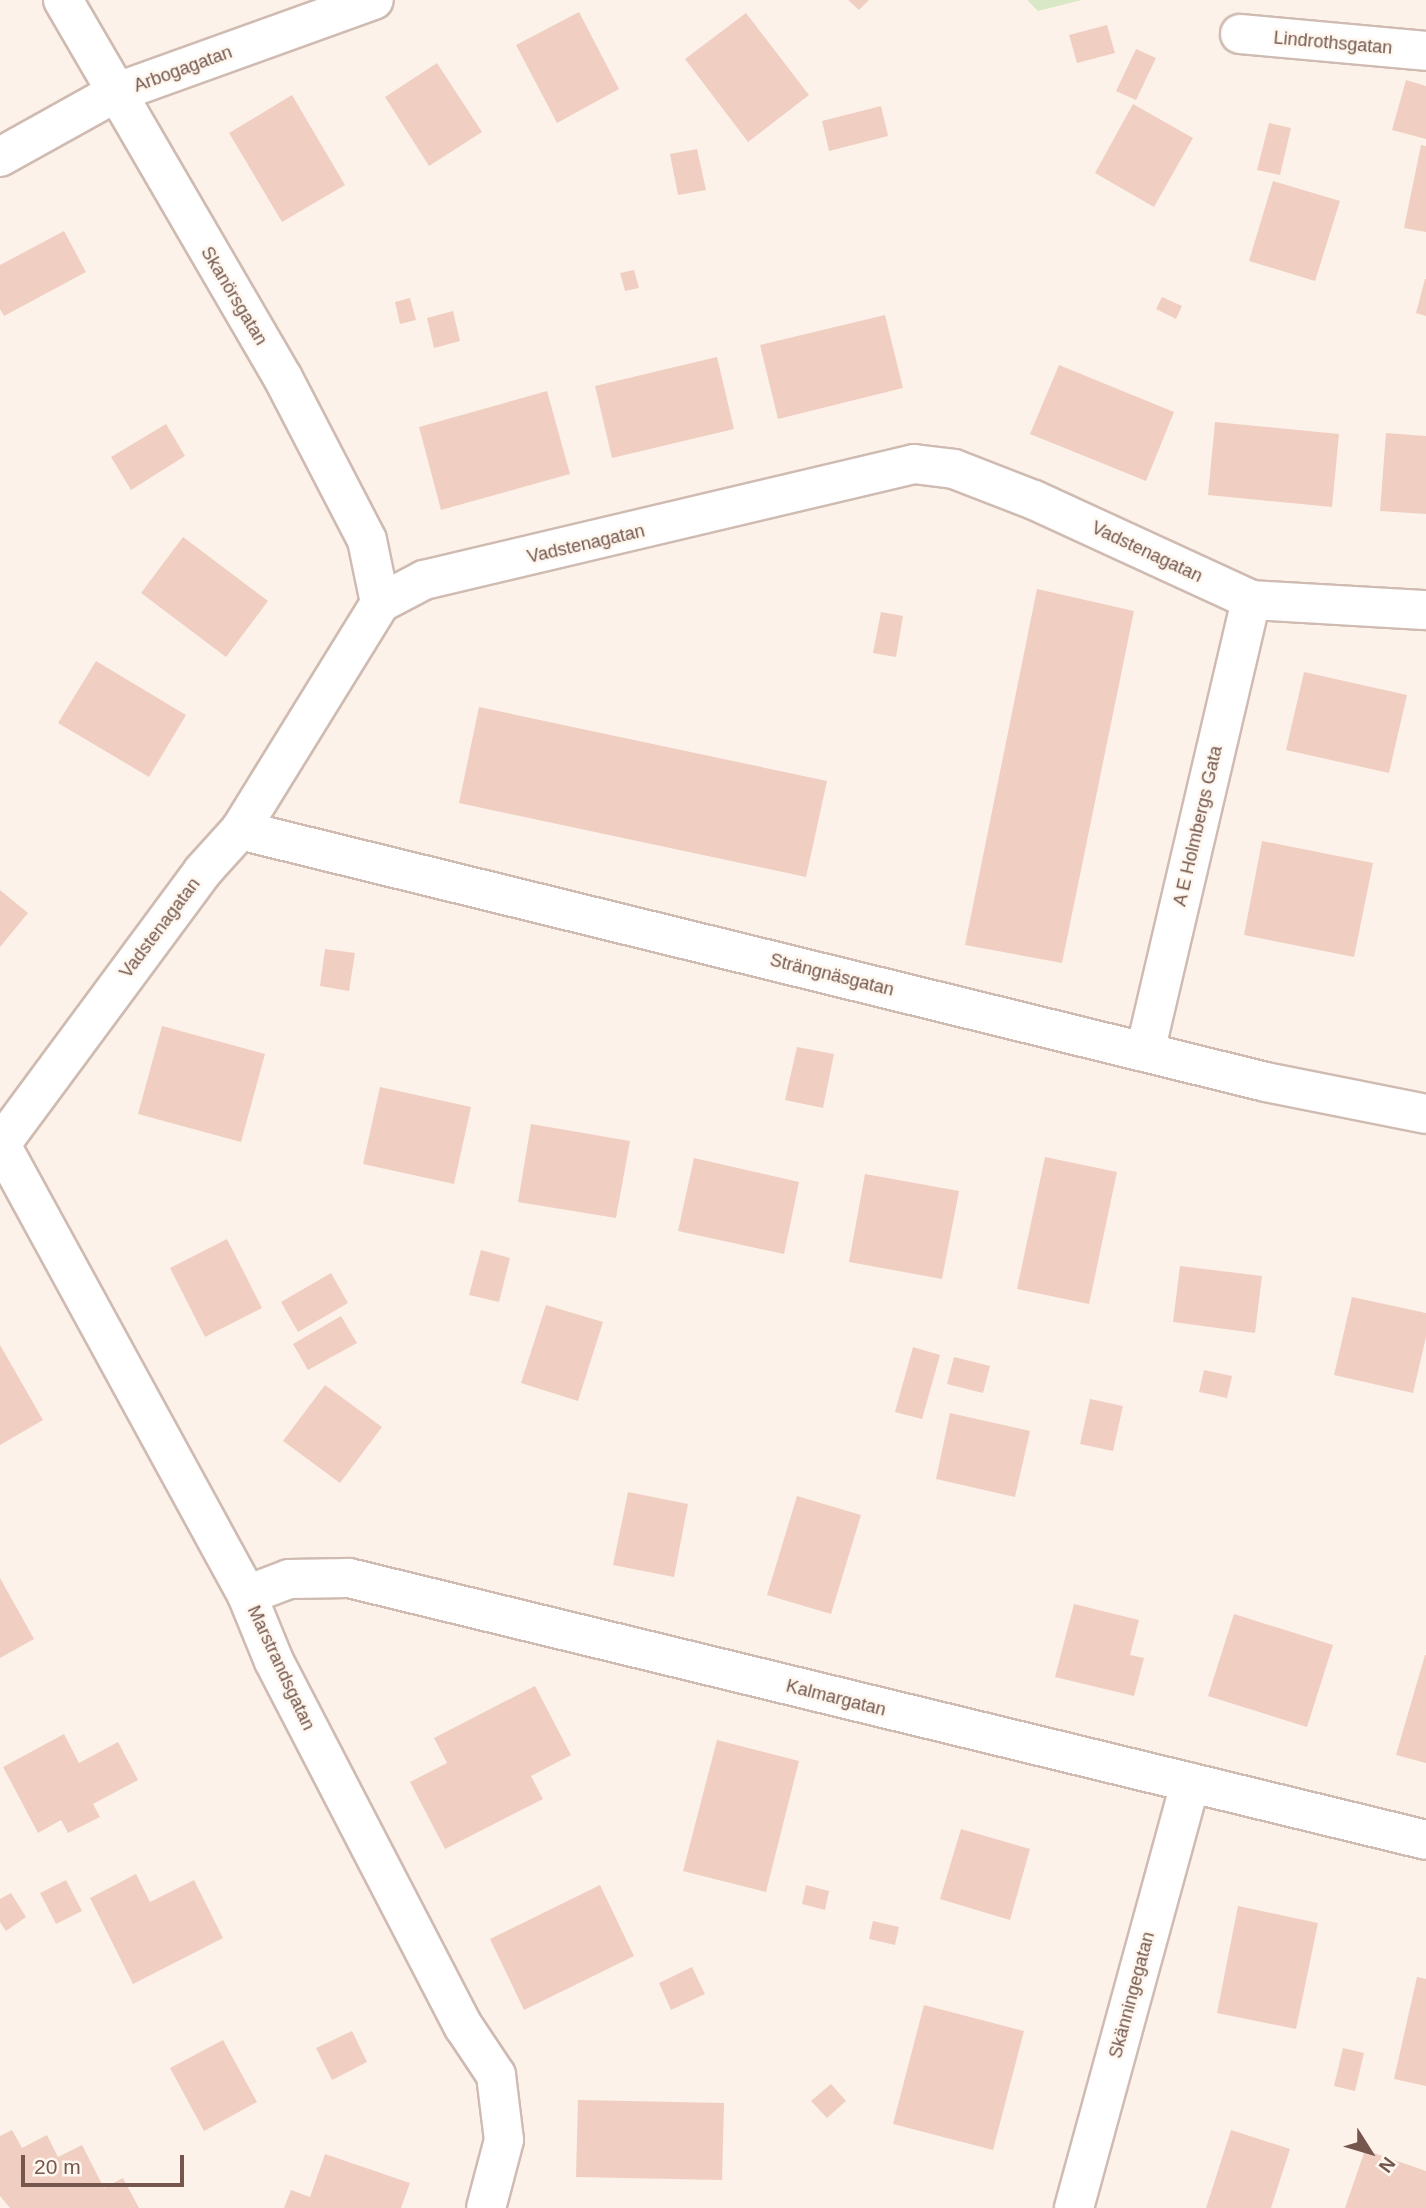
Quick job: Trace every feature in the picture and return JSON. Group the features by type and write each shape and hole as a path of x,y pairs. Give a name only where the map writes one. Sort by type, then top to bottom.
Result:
{"street":[{"name":"Skanörsgatan","path":"62,0 289,389 367,540 380,603"},
{"name":"Arbogagatan","path":"0,157 115,93 374,0"},
{"name":"Lindrothsgatan","path":"1240,34 1426,51"},
{"name":"Vadstenagatan","path":"0,1143 202,872 240,830 380,603 424,580 914,464 954,469 1034,500 1251,600 1426,610"},
{"name":"A E Holmbergs Gata","path":"1145,1052 1251,600"},
{"name":"Strängnäsgatan","path":"240,830 1145,1052 1426,1114"},
{"name":"Marstrandsgatan","path":"0,1143 247,1595 274,1661 464,2026 496,2075 504,2140 486,2208"},
{"name":"Kalmargatan","path":"247,1595 289,1579 349,1578 1426,1840"},
{"name":"Skänningegatan","path":"1074,2208 1189,1783"}],"green space":[{"path":"1027,0 1082,0 1038,11"}],"building":[{"path":"848,0 869,0 859,10"},
{"path":"579,12 619,89 557,123 516,45"},
{"path":"746,13 809,95 748,142 685,59"},
{"path":"1107,25 1115,53 1077,63 1069,35"},
{"path":"1136,49 1156,58 1136,100 1116,91"},
{"path":"437,63 482,132 429,166 385,97"},
{"path":"1406,80 1426,86 1426,139 1392,130"},
{"path":"292,95 345,185 282,222 229,133"},
{"path":"1133,104 1193,138 1154,207 1095,173"},
{"path":"881,106 888,136 829,151 822,121"},
{"path":"1269,123 1291,128 1280,175 1257,170"},
{"path":"1421,145 1426,146 1426,232 1404,228"},
{"path":"697,149 706,190 678,195 670,154"},
{"path":"1273,181 1340,201 1315,281 1249,261"},
{"path":"64,231 86,272 4,316 0,309 0,265"},
{"path":"634,270 639,288 625,291 620,273"},
{"path":"1426,279 1426,316 1416,313"},
{"path":"1162,297 1182,306 1176,319 1156,309"},
{"path":"410,298 416,320 400,324 395,302"},
{"path":"453,311 460,341 434,348 427,318"},
{"path":"885,315 903,388 778,419 760,345"},
{"path":"717,357 734,429 612,458 595,386"},
{"path":"1059,365 1174,412 1146,481 1030,434"},
{"path":"547,391 570,474 441,510 419,427"},
{"path":"1215,422 1339,434 1332,507 1208,495"},
{"path":"166,424 185,456 131,490 111,457"},
{"path":"1386,433 1426,436 1426,514 1380,511"},
{"path":"183,537 268,601 226,657 141,593"},
{"path":"1037,589 1134,611 1062,963 965,945"},
{"path":"881,612 903,616 896,657 873,653"},
{"path":"96,661 186,715 149,777 58,723"},
{"path":"1304,672 1407,695 1389,773 1286,750"},
{"path":"479,707 827,781 806,877 459,803"},
{"path":"1262,841 1373,863 1354,957 1244,935"},
{"path":"0,890 28,913 0,947"},
{"path":"325,949 355,953 349,991 320,986"},
{"path":"162,1026 265,1054 241,1142 138,1114"},
{"path":"797,1047 834,1054 823,1108 785,1100"},
{"path":"380,1087 471,1107 454,1184 363,1164"},
{"path":"531,1124 630,1141 616,1218 518,1202"},
{"path":"1045,1157 1117,1172 1089,1304 1017,1289"},
{"path":"694,1158 799,1182 784,1254 678,1231"},
{"path":"865,1174 959,1191 942,1279 849,1262"},
{"path":"227,1239 262,1308 205,1337 170,1268"},
{"path":"481,1250 510,1258 499,1302 469,1295"},
{"path":"1180,1266 1262,1276 1255,1333 1173,1322"},
{"path":"331,1273 348,1303 298,1332 281,1302"},
{"path":"1352,1297 1426,1313 1426,1337 1413,1393 1334,1375"},
{"path":"546,1305 603,1322 578,1401 521,1383"},
{"path":"341,1316 357,1343 308,1370 293,1344"},
{"path":"0,1345 43,1420 0,1445"},
{"path":"913,1347 940,1355 922,1419 895,1412"},
{"path":"954,1357 990,1366 983,1393 947,1384"},
{"path":"1204,1370 1232,1376 1227,1398 1199,1392"},
{"path":"325,1385 382,1427 340,1483 283,1441"},
{"path":"1090,1399 1123,1406 1113,1451 1080,1444"},
{"path":"950,1413 1030,1431 1015,1497 936,1479"},
{"path":"628,1492 688,1504 674,1577 613,1565"},
{"path":"797,1496 861,1515 831,1614 767,1595"},
{"path":"0,1578 34,1639 0,1658"},
{"path":"1074,1604 1139,1620 1130,1655 1144,1658 1134,1696 1055,1677"},
{"path":"1234,1614 1333,1645 1307,1727 1208,1696"},
{"path":"1426,1655 1426,1763 1396,1755"},
{"path":"535,1686 571,1755 531,1776 543,1799 445,1849 410,1782 447,1763 434,1738"},
{"path":"64,1734 79,1763 118,1742 138,1780 93,1804 100,1817 68,1833 61,1820 38,1833 3,1767"},
{"path":"717,1740 799,1761 766,1892 683,1871"},
{"path":"961,1829 1030,1849 1010,1920 940,1899"},
{"path":"136,1874 150,1902 194,1880 223,1938 133,1984 90,1898"},
{"path":"66,1880 82,1911 56,1924 40,1893"},
{"path":"600,1885 634,1956 524,2010 490,1939"},
{"path":"806,1885 829,1891 825,1910 802,1904"},
{"path":"11,1893 26,1917 6,1931 0,1922 0,1899"},
{"path":"1238,1906 1318,1923 1296,2029 1217,2013"},
{"path":"873,1921 899,1927 895,1945 869,1939"},
{"path":"692,1967 705,1994 671,2010 659,1983"},
{"path":"1417,1977 1426,1979 1426,2086 1394,2079"},
{"path":"924,2005 1024,2031 993,2150 893,2124"},
{"path":"352,2031 367,2062 332,2080 316,2048"},
{"path":"223,2040 257,2102 204,2131 170,2068"},
{"path":"1343,2048 1364,2053 1355,2091 1334,2086"},
{"path":"831,2084 846,2101 827,2118 811,2101"},
{"path":"578,2100 724,2103 722,2180 576,2177"},
{"path":"12,2130 22,2148 47,2135 58,2157 82,2145 104,2188 123,2178 139,2208 10,2208 0,2196 0,2136"},
{"path":"1231,2130 1290,2149 1271,2208 1206,2208"},
{"path":"1365,2150 1426,2171 1426,2208 1345,2208"},
{"path":"325,2154 410,2183 401,2208 284,2208 291,2190 310,2197"}]}
